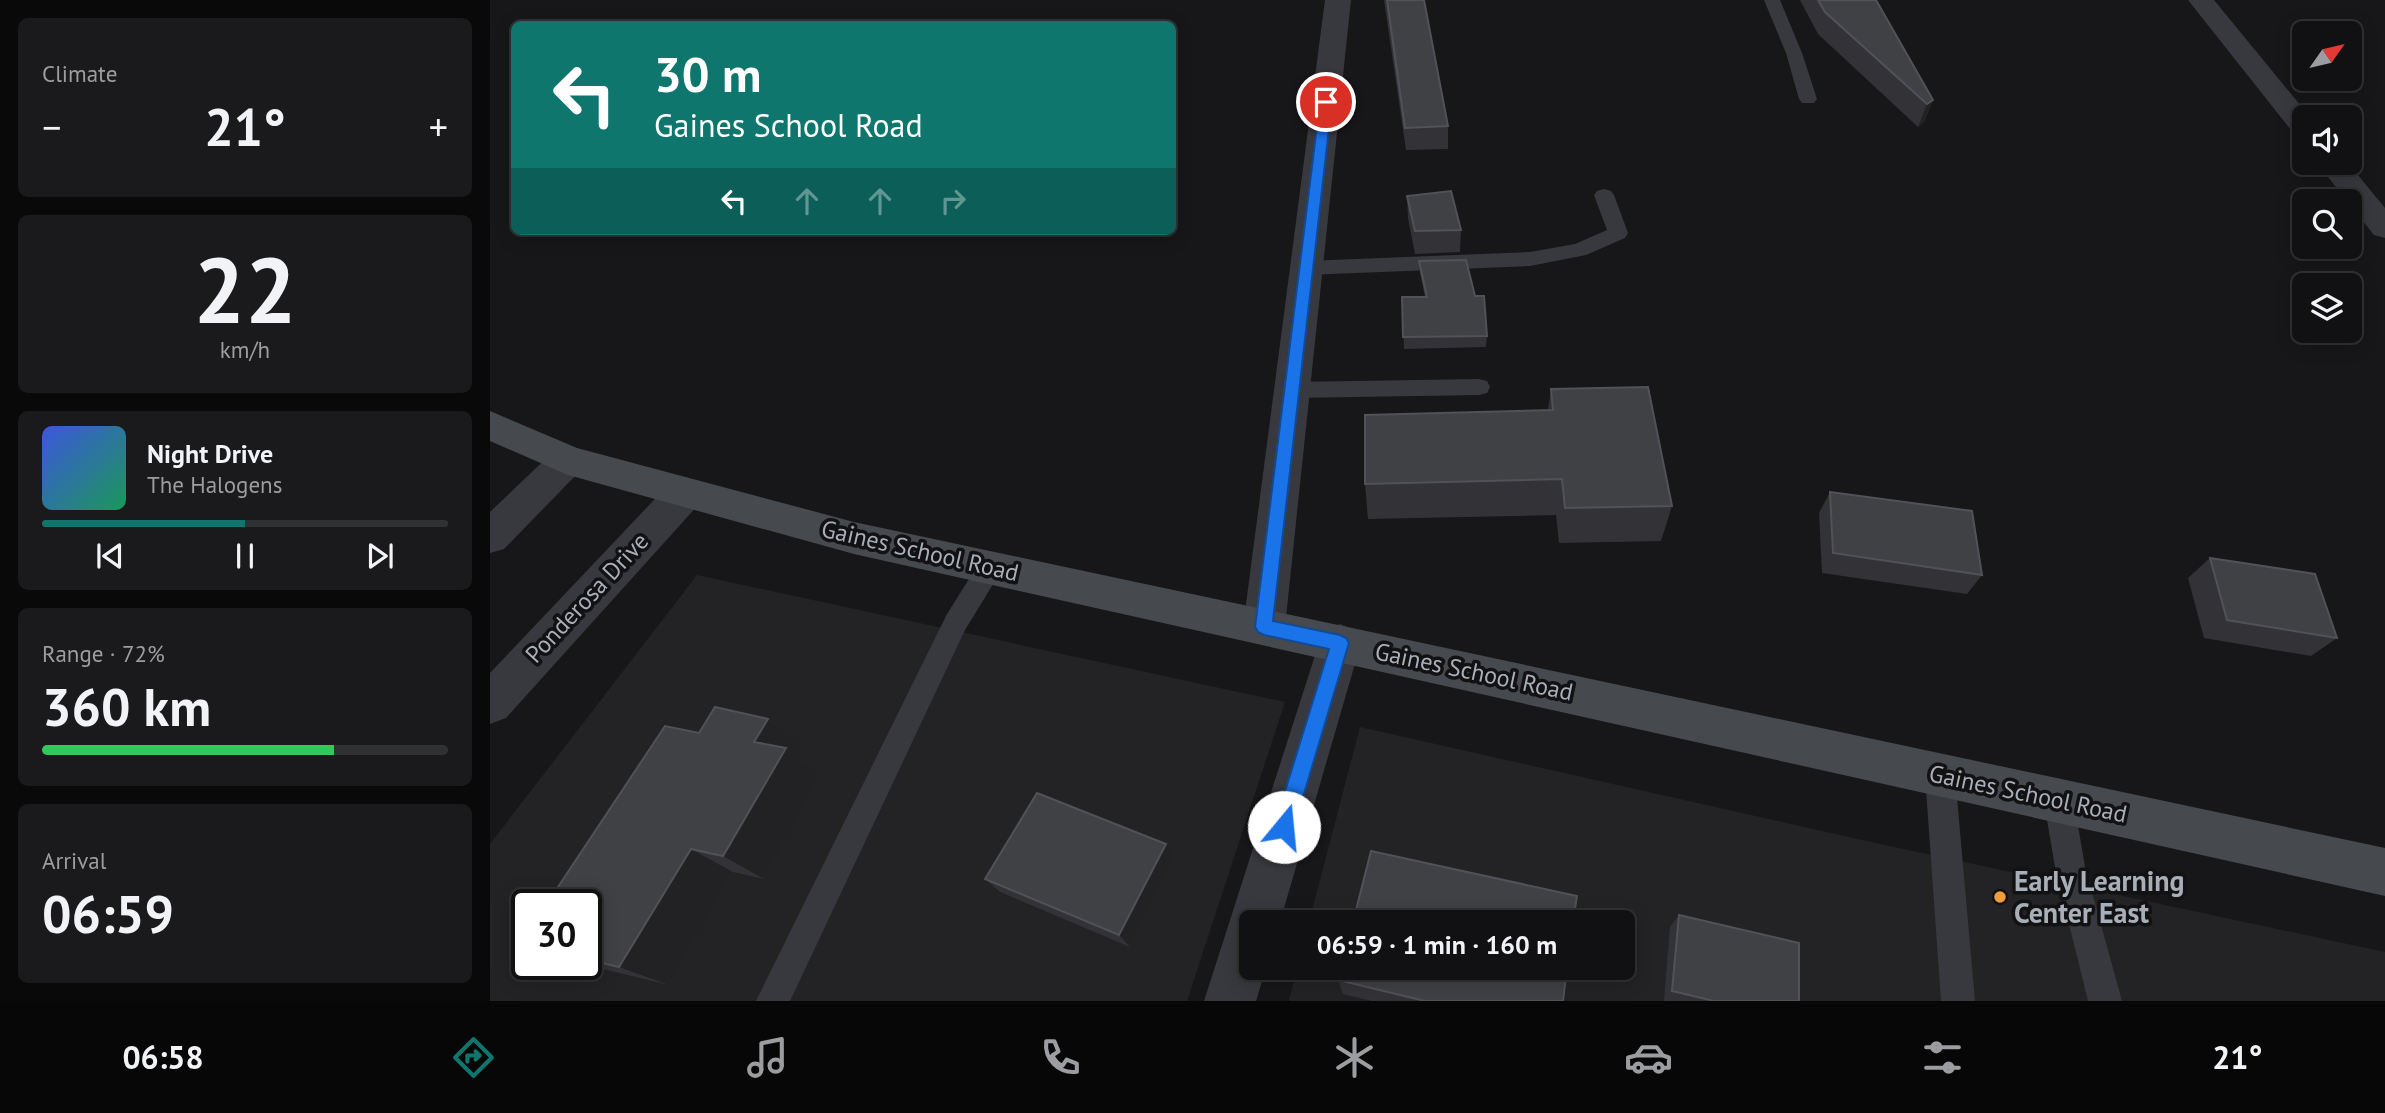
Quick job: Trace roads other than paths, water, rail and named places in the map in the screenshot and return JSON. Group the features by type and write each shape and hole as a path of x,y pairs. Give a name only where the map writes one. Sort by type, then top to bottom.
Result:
{"main road":[{"name":"Gaines School Road","path":"490,425 568,460 854,538 2385,872"}],"street":[{"path":"1264,627 1338,0"},
{"path":"2201,0 2292,112"},
{"path":"2342,175 2385,228"},
{"path":"490,537 568,460"},
{"name":"Ponderosa Drive","path":"490,704 685,493"},
{"path":"1259,910 1340,643"},
{"path":"1230,1001 1239,972"}],"lane":[{"path":"1773,0 1794,53 1808,99"},
{"path":"1306,268 1530,259 1579,250 1618,233 1604,195"},
{"path":"1292,390 1479,387"},
{"path":"773,1001 956,622 990,568"},
{"path":"1940,775 1958,1001"},
{"path":"2059,802 2070,867 2105,1001"}],"place":[{"name":"Early Learning Center East","path":"2000,897"}]}
